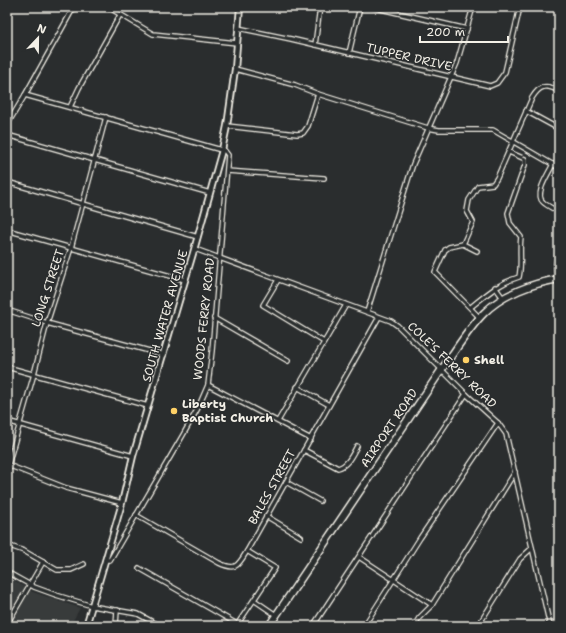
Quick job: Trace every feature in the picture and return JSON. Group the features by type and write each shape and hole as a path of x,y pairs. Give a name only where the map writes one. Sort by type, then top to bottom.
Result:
{"highway":[{"name":"AIRPORT ROAD","path":"269,626 442,370 480,318 494,304 503,298 533,285 558,279"}],"main road":[{"name":"SOUTH WATER AVENUE","path":"86,626 122,503 133,456 195,249 222,150 235,69 240,7"}],"street":[{"path":"7,125 74,7"},
{"path":"108,7 153,34 237,43"},
{"path":"315,45 320,7"},
{"path":"349,53 360,7"},
{"path":"372,7 467,29"},
{"path":"367,312 411,170 457,63 473,7"},
{"name":"TUPPER DRIVE","path":"238,28 490,86 497,83 505,72 520,7"},
{"path":"70,107 120,15"},
{"path":"235,69 295,85 318,94 428,128 439,130 493,130 559,168"},
{"path":"463,244 473,222 467,211 469,200 478,186 493,184 497,178 536,91 543,87 551,86 559,91"},
{"path":"227,126 298,134 303,133 308,126 318,94"},
{"path":"25,95 222,150"},
{"path":"526,111 559,129"},
{"name":"LONG STREET","path":"8,465 47,323 71,248 106,117"},
{"path":"7,135 210,193"},
{"name":"WOODS FERRY ROAD","path":"105,560 110,560 183,435 198,408 208,385 228,155 228,152 222,150"},
{"path":"471,307 495,287 519,277 521,267 521,237 510,223 508,213 524,165 524,159 509,152"},
{"path":"553,164 539,195 541,201 559,212"},
{"path":"227,171 324,178"},
{"path":"7,182 198,237"},
{"path":"7,244 9,231 185,280"},
{"path":"477,251 463,244 449,247 445,250 435,272 471,307 480,318"},
{"path":"558,279 556,264 559,246"},
{"name":"COLE'S FERRY ROAD","path":"195,249 391,321 398,326 466,394 498,423 506,434 550,626"},
{"path":"278,280 263,305 324,342"},
{"path":"495,287 503,298"},
{"path":"278,421 346,305"},
{"path":"7,310 47,323 164,355"},
{"name":"BALES STREET","path":"136,515 219,563 231,568 235,567 241,562 247,552 379,317"},
{"path":"214,318 288,361"},
{"path":"7,367 148,406"},
{"path":"208,385 311,439"},
{"path":"297,387 329,405"},
{"path":"313,626 466,394"},
{"path":"7,421 133,456"},
{"path":"364,626 498,423"},
{"path":"304,450 338,468 347,462 357,446"},
{"path":"8,465 66,488 122,503"},
{"path":"414,626 419,618 432,605 515,472"},
{"path":"286,482 320,501"},
{"path":"266,516 301,537"},
{"path":"7,544 57,570 71,570 84,564"},
{"path":"478,626 520,559 532,548"},
{"path":"139,568 236,625 275,568 247,552"},
{"path":"359,557 432,605"},
{"path":"7,624 43,562"},
{"path":"7,572 30,585 56,595 92,606 138,614 160,626"},
{"path":"254,600 276,615"},
{"path":"116,626 118,610"}],"shaded area":[{"path":"7,576 33,592 80,608 70,626 7,626"}],"place":[{"name":"Shell","path":"466,360"},
{"name":"Liberty Baptist Church","path":"174,411"}]}
